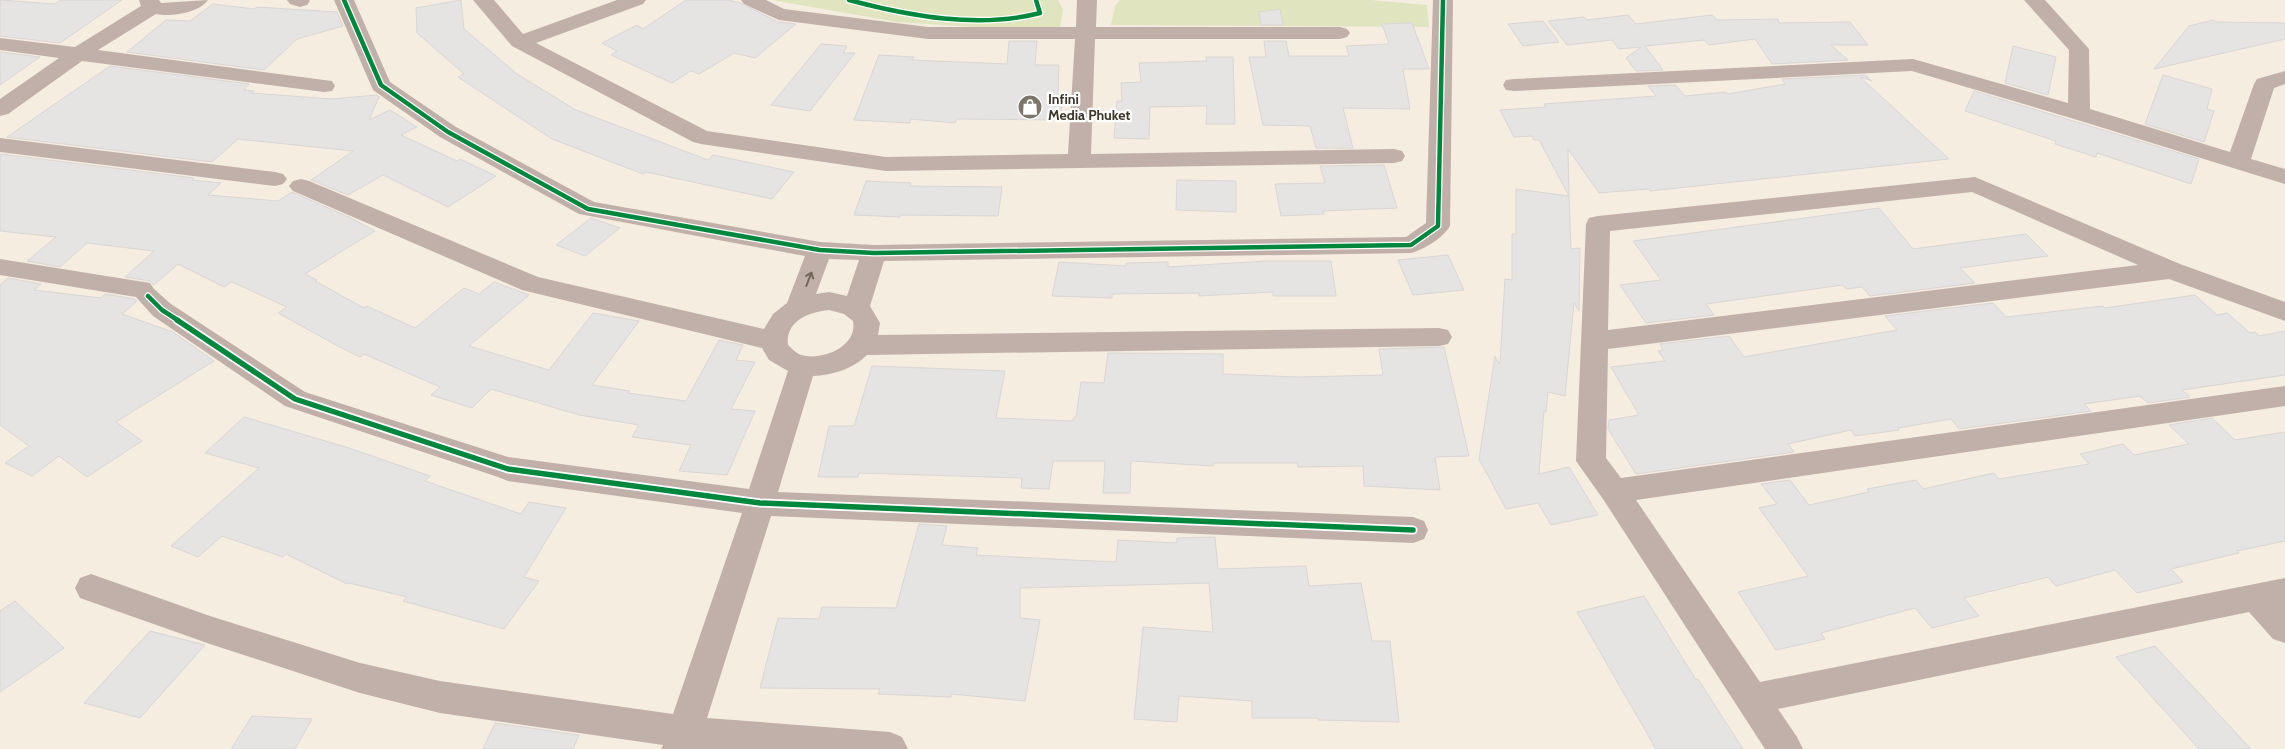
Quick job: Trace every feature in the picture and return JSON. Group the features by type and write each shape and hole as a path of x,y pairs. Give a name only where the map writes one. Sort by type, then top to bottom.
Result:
{"street":[{"path":"0,109 151,4 164,10 180,7 198,0"},
{"path":"344,0 381,85 448,132 588,209 820,250 874,253 1411,245 1438,226 1443,0"},
{"path":"483,0 519,42 701,137 886,164 1394,156"},
{"path":"519,42 636,0"},
{"path":"751,0 779,14 928,33 1340,33"},
{"path":"1079,162 1087,0"},
{"path":"2034,0 2079,49 2079,113"},
{"path":"0,44 324,86"},
{"path":"1514,85 1913,65 2079,113 2285,177"},
{"path":"2238,162 2265,84 2285,77"},
{"path":"0,145 275,179"},
{"path":"1785,749 1614,491 1591,461 1598,224 1975,184 2170,270 2285,312"},
{"path":"301,186 531,284 773,341"},
{"path":"798,308 820,250"},
{"path":"856,308 874,253"},
{"path":"0,267 144,292 162,310 295,399 508,469 760,503 1413,530"},
{"path":"1594,341 2170,270"},
{"path":"829,301 843,303 856,308 862,313 867,323 867,334 861,345 836,362 819,366 803,365 786,360 777,352 773,341 777,327 786,316 798,308 813,303 829,301"},
{"path":"861,345 1172,339 1439,337"},
{"path":"681,741 760,503 803,365"},
{"path":"1614,491 2285,396"},
{"path":"91,588 210,630 360,678 440,697 681,741 890,749"},
{"path":"1752,699 2270,594 2285,629"}],"green space":[{"path":"772,0 1058,0 1063,9 1060,27 974,27 897,22"},
{"path":"1120,0 1371,0 1427,5 1429,27 1111,25 1115,6"}],"building":[{"path":"0,0 55,4 60,0 122,0 60,43 0,36"},
{"path":"461,0 464,29 517,74 576,110 708,160 713,155 794,172 772,199 646,172 643,174 552,139 458,77 464,74 417,33 416,8"},
{"path":"686,0 728,0 741,3 778,22 796,24 755,58 734,53 699,74 691,71 672,83 611,55 617,51 602,43 637,25 643,29"},
{"path":"213,4 254,9 257,7 337,12 343,26 297,39 264,70 127,52 166,20 190,21"},
{"path":"1280,9 1283,25 1261,25 1259,12"},
{"path":"1628,15 1636,24 1712,15 1717,20 1778,19 1779,23 1850,22 1868,45 1831,45 1848,60 1772,64 1755,39 1709,45 1704,40 1645,46 1663,70 1636,71 1626,58 1641,47 1619,49 1612,40 1567,45 1548,21 1584,17 1587,20"},
{"path":"2213,20 2217,22 2285,23 2285,39 2154,69 2189,26"},
{"path":"1543,21 1559,42 1523,46 1508,24"},
{"path":"1412,23 1429,69 1403,69 1410,109 1343,108 1353,148 1316,148 1310,126 1263,125 1249,57 1266,57 1264,41 1286,41 1289,56 1349,56 1346,46 1389,44 1382,24"},
{"path":"1009,41 1037,41 1035,65 1059,65 1058,95 1063,95 1060,120 957,119 955,123 911,119 910,123 854,120 879,55 914,57 912,60 1007,64"},
{"path":"821,44 847,46 843,53 855,53 810,111 771,105"},
{"path":"2013,46 2056,57 2048,95 2005,83"},
{"path":"0,52 40,57 0,85"},
{"path":"1206,57 1233,57 1235,124 1206,124 1207,106 1150,107 1149,139 1114,138 1117,101 1122,101 1121,83 1141,82 1139,63 1207,61"},
{"path":"110,66 249,84 244,90 254,91 251,93 331,99 377,95 379,97 369,120 390,110 417,127 401,135 457,161 460,159 496,176 448,207 383,175 348,195 311,180 353,151 238,139 212,162 7,137"},
{"path":"1865,75 1872,81 1860,77 1949,159 1650,191 1649,189 1599,193 1568,149 1569,196 1539,140 1534,140 1532,136 1514,137 1500,110 1546,107 1544,104 1656,96 1648,86 1675,85 1685,96 1726,92 1728,94 1785,84 1782,79"},
{"path":"2163,75 2212,89 2207,109 2214,111 2204,142 2145,124"},
{"path":"1974,91 2199,159 2191,184 2097,153 2096,157 2055,144 2056,141 1965,111"},
{"path":"0,154 221,183 208,195 278,201 292,192 351,218 375,231 305,274 317,280 315,281 364,308 367,306 415,328 464,288 479,294 494,282 529,295 469,346 549,370 593,313 639,321 592,385 630,391 628,393 686,401 719,340 743,345 736,360 755,362 731,409 755,411 727,475 679,471 691,445 632,437 639,425 579,415 491,389 472,408 431,395 440,387 364,354 360,357 336,345 278,313 287,307 232,282 224,287 178,264 154,285 150,281 125,277 154,251 87,243 60,267 27,261 56,237 0,231"},
{"path":"1384,165 1397,208 1323,211 1324,214 1281,216 1275,184 1325,183 1320,166"},
{"path":"1177,180 1236,181 1236,212 1176,210"},
{"path":"866,181 911,183 910,186 1002,187 998,216 900,215 900,217 854,215"},
{"path":"1516,189 1569,196 1571,249 1580,248 1579,311 1574,303 1565,396 1548,392 1546,412 1544,411 1539,474 1569,467 1598,515 1551,525 1538,503 1506,509 1479,459 1495,356 1499,364 1500,362 1505,279 1512,280 1512,234 1516,234"},
{"path":"1879,208 1913,249 2026,234 2048,256 1960,268 1975,283 1870,296 1862,287 1846,289 1843,285 1706,304 1714,315 1646,323 1620,285 1661,280 1633,241"},
{"path":"591,218 620,228 585,256 556,245"},
{"path":"1448,255 1464,290 1413,295 1398,260"},
{"path":"1266,261 1331,261 1336,296 1273,296 1273,292 1199,296 1199,293 1112,294 1112,298 1052,296 1059,262 1126,266 1126,263 1168,262 1168,267"},
{"path":"8,278 41,284 34,290 101,298 105,294 135,299 137,301 122,314 173,332 214,361 116,422 142,441 87,477 59,456 32,476 5,463 29,446 0,425 0,285"},
{"path":"2195,295 2217,315 2227,313 2250,333 2255,332 2259,336 2285,331 2285,375 2182,390 2190,397 2148,403 2140,396 2084,404 2091,411 1959,429 1951,419 1898,428 1899,430 1855,436 1851,430 1788,444 1794,452 1636,474 1608,429 1609,420 1639,415 1611,367 1665,361 1658,351 1663,350 1660,344 1729,336 1744,357 1897,330 1885,316 1993,303 2006,317 2103,306 2105,308"},
{"path":"1444,347 1469,456 1435,457 1440,490 1364,486 1363,466 1298,467 1297,463 1213,463 1213,466 1131,461 1130,493 1103,493 1105,461 1053,461 1049,489 1021,488 1022,478 859,473 858,477 818,477 829,426 854,426 872,366 1005,371 996,418 1073,421 1074,417 1076,417 1081,382 1104,383 1108,353 1223,354 1223,374 1298,377 1383,375 1379,349"},
{"path":"244,417 346,447 430,476 425,481 521,514 529,502 566,508 524,577 539,581 504,629 403,601 407,597 347,584 286,554 283,557 222,536 198,557 171,546 259,468 205,453"},
{"path":"2212,418 2235,440 2285,432 2285,541 2237,551 2239,553 2171,569 2183,582 2137,593 2115,570 2056,586 2048,577 1964,598 1979,616 1932,628 1915,608 1821,633 1825,639 1776,650 1738,592 1808,576 1759,508 1777,504 1761,484 1790,480 1809,505 1869,492 1867,489 1916,480 1923,489 1994,473 1999,479 2089,464 2080,454 2123,444 2134,455 2189,444 2169,425"},
{"path":"919,524 947,526 942,545 978,548 976,555 1116,562 1118,540 1177,543 1177,538 1215,537 1218,569 1306,566 1309,586 1361,583 1372,641 1390,641 1399,722 1318,720 1318,718 1252,718 1252,701 1179,696 1177,722 1134,719 1143,627 1213,632 1209,583 1020,588 1020,618 1040,620 1025,701 951,694 951,697 878,694 880,689 760,688 778,618 819,619 822,607 896,608"},
{"path":"1644,596 1696,680 1698,679 1743,749 1656,749 1577,612"},
{"path":"15,601 64,648 0,692 0,611"},
{"path":"150,631 205,645 140,718 84,703"},
{"path":"2155,646 2251,749 2199,749 2116,657"},
{"path":"252,716 312,719 295,749 231,749"},
{"path":"495,723 579,735 573,749 483,749"}],"cycle path":[{"path":"344,0 381,85 448,132 588,209 820,250 874,253 1411,245 1438,226 1443,0"},
{"path":"849,0 917,14 999,20 1022,18 1040,13 1036,0"},
{"path":"148,296 162,310 295,399 508,469 760,503 1413,530"}],"place":[{"name":"Infini Media Phuket","path":"1030,107"}]}
